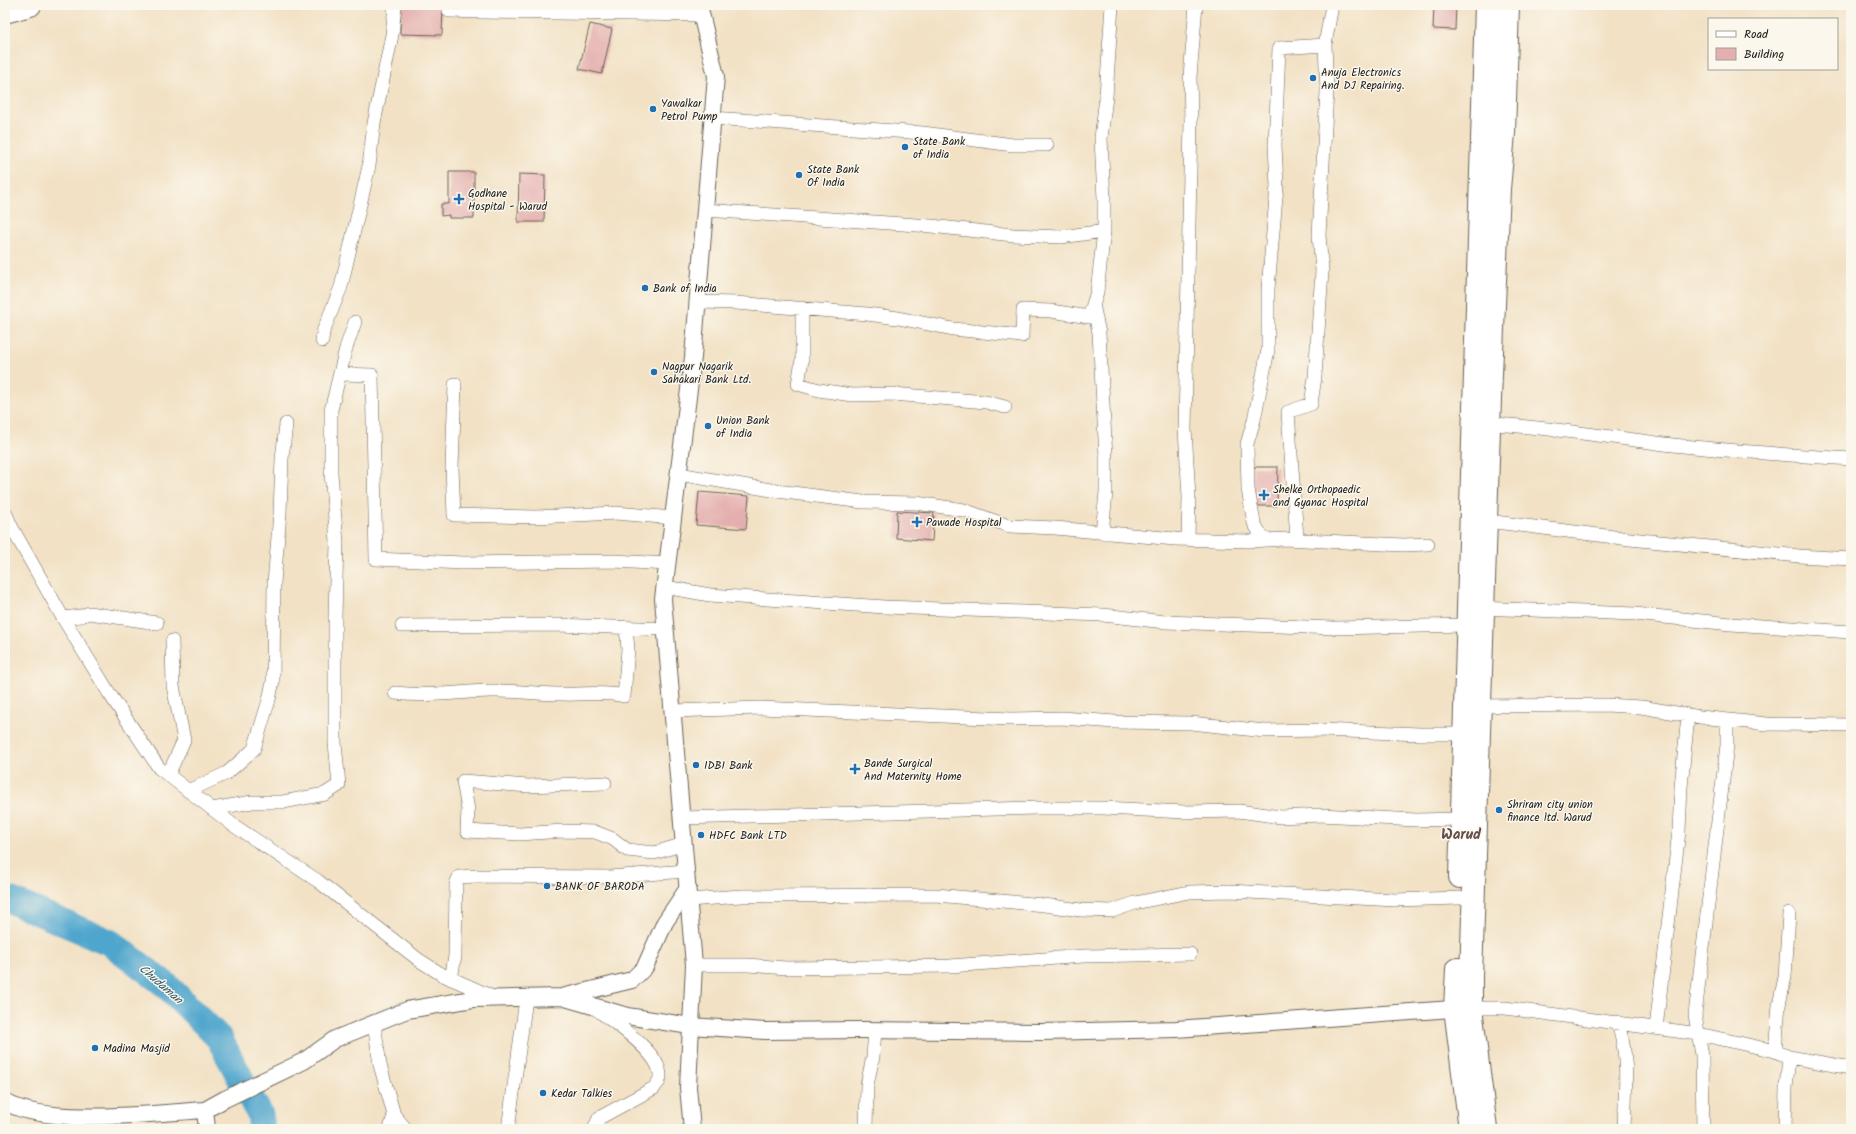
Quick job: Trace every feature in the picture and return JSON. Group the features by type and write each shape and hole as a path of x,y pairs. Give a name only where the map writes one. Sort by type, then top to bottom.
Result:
{"highway":[{"path":"5,12 30,5"},
{"path":"1486,5 1482,423 1479,520 1473,614 1473,706 1463,1008 1486,1129"},
{"path":"1482,423 1504,133 1508,5"},
{"path":"1470,1129 1463,1008 1460,898 1464,734 1473,706"}],"street":[{"path":"322,340 323,332 341,287 369,166 374,123 392,35 396,5"},
{"path":"449,5 449,10 480,12 700,10 716,76 693,357 664,599 694,966 688,1087 692,1129"},
{"path":"698,302 802,308 898,318 953,329 1022,336 1023,310 1051,311 1089,317 1097,292 1104,231 1101,138 1107,90 1112,5"},
{"path":"1188,540 1189,497 1185,429 1190,77 1196,5"},
{"path":"1297,539 1288,412 1311,404 1315,377 1322,271 1319,235 1327,91 1325,45 1332,5"},
{"path":"1264,540 1254,523 1248,489 1247,444 1254,420 1268,350 1269,278 1277,186 1275,145 1279,48 1325,45"},
{"path":"713,118 923,133 1013,145 1047,145"},
{"path":"705,210 931,226 1013,235 1061,237 1104,231"},
{"path":"1093,304 1099,333 1106,457 1106,492 1102,533"},
{"path":"802,308 802,360 798,384 819,390 852,395 892,394 986,402 1005,407"},
{"path":"212,809 252,802 282,802 325,794 340,785 336,743 335,617 337,542 332,473 331,410 341,374 346,348 355,322"},
{"path":"341,374 372,375 376,559 463,563 614,561 668,564"},
{"path":"454,384 452,491 454,514 536,517 616,513 673,518"},
{"path":"1482,423 1775,454 1851,459"},
{"path":"188,792 227,773 254,749 269,700 273,681 274,583 280,512 282,459 286,424"},
{"path":"679,474 777,491 863,502 916,503 964,510 1009,526 1055,528 1188,540 1297,539 1403,545 1428,544"},
{"path":"5,512 12,528 63,618 127,721 159,768 188,792 318,881 419,960 451,978 497,999"},
{"path":"1479,520 1630,539 1799,556 1851,559"},
{"path":"665,587 710,595 767,599 885,607 1103,614 1165,622 1343,628 1473,614 1584,611 1815,631 1851,632"},
{"path":"63,618 81,616 89,613 99,613 157,622"},
{"path":"402,626 557,625 666,629"},
{"path":"395,693 418,695 490,691 526,691 562,694 608,692 624,696 628,649 626,628"},
{"path":"168,775 184,740 173,686 172,641"},
{"path":"1473,706 1606,705 1641,707 1688,715 1768,724 1851,725"},
{"path":"673,711 760,708 1011,719 1062,718 1115,722 1191,723 1265,731 1321,730 1420,734 1464,734"},
{"path":"1656,1028 1679,831 1681,787 1688,715"},
{"path":"1703,1129 1702,1055 1695,1016 1727,745 1727,720"},
{"path":"605,783 528,786 463,781 468,810 467,831 520,834 563,831 594,832 613,840 627,850 654,853 684,844"},
{"path":"682,818 1036,808 1103,808 1185,812 1239,811 1281,817 1320,815 1416,820 1461,819"},
{"path":"451,978 455,956 456,884 459,877 610,877 686,871"},
{"path":"688,894 712,897 785,895 936,895 1081,910 1112,911 1135,903 1189,892 1229,891 1396,900 1460,898"},
{"path":"5,1102 14,1107 62,1116 76,1122 130,1115 205,1110 224,1099 304,1061 335,1039 407,1010 473,999 562,997 632,980 645,967 665,922 688,894"},
{"path":"1775,1051 1778,1005 1785,977 1789,914"},
{"path":"694,966 748,964 786,968 950,966 1084,956 1190,954"},
{"path":"562,997 627,1016 690,1026 765,1032 875,1030 1042,1032 1176,1029 1463,1008 1505,1008 1699,1034 1775,1051 1789,1057 1851,1068"},
{"path":"508,1129 526,999"},
{"path":"591,1005 640,1043 653,1057 660,1070 659,1080 654,1088 599,1118 594,1129"},
{"path":"1617,1022 1623,1037 1625,1057 1624,1129"},
{"path":"374,1023 380,1065 394,1115 406,1129"},
{"path":"866,1129 867,1085 873,1057 875,1030"},
{"path":"1785,1129 1786,1088 1789,1057"},
{"path":"205,1110 206,1129"},
{"path":"390,1129 394,1115"}],"building":[{"path":"401,5 443,5 442,35 400,34"},
{"path":"1434,5 1456,5 1455,30 1433,29"},
{"path":"590,24 612,29 602,74 579,69"},
{"path":"449,172 474,172 474,218 449,218 449,215 441,216 441,204 449,204"},
{"path":"519,174 545,175 544,222 518,222"},
{"path":"1253,467 1278,467 1277,506 1253,506"},
{"path":"699,492 749,496 746,529 696,525"},
{"path":"897,511 934,513 932,541 896,538"}],"waterway":[{"name":"Chudaman","path":"5,898 111,943 166,985 219,1038 260,1115 262,1129"}],"place":[{"name":"Anuja Electronics And DJ Repairing.","path":"1313,78"},
{"name":"Yawalkar Petrol Pump","path":"653,109"},
{"name":"State Bank of India","path":"905,147"},
{"name":"State Bank Of India","path":"799,175"},
{"name":"Godhane Hospital - Warud","path":"459,199"},
{"name":"Bank of India","path":"645,288"},
{"name":"Nagpur Nagarik Sahakari Bank Ltd.","path":"654,372"},
{"name":"Union Bank of India","path":"708,426"},
{"name":"Shelke Orthopaedic and Gyanac Hospital","path":"1264,495"},
{"name":"Pawade Hospital","path":"917,522"},
{"name":"IDBI Bank","path":"696,765"},
{"name":"Bande Surgical And Maternity Home","path":"855,769"},
{"name":"Shriram city union finance ltd. Warud","path":"1499,810"},
{"name":"HDFC Bank LTD","path":"701,835"},
{"name":"BANK OF BARODA","path":"547,886"},
{"name":"Madina Masjid","path":"95,1048"},
{"name":"Kedar Talkies","path":"543,1093"}],"district":[{"name":"Warud","path":"1461,834"}]}
